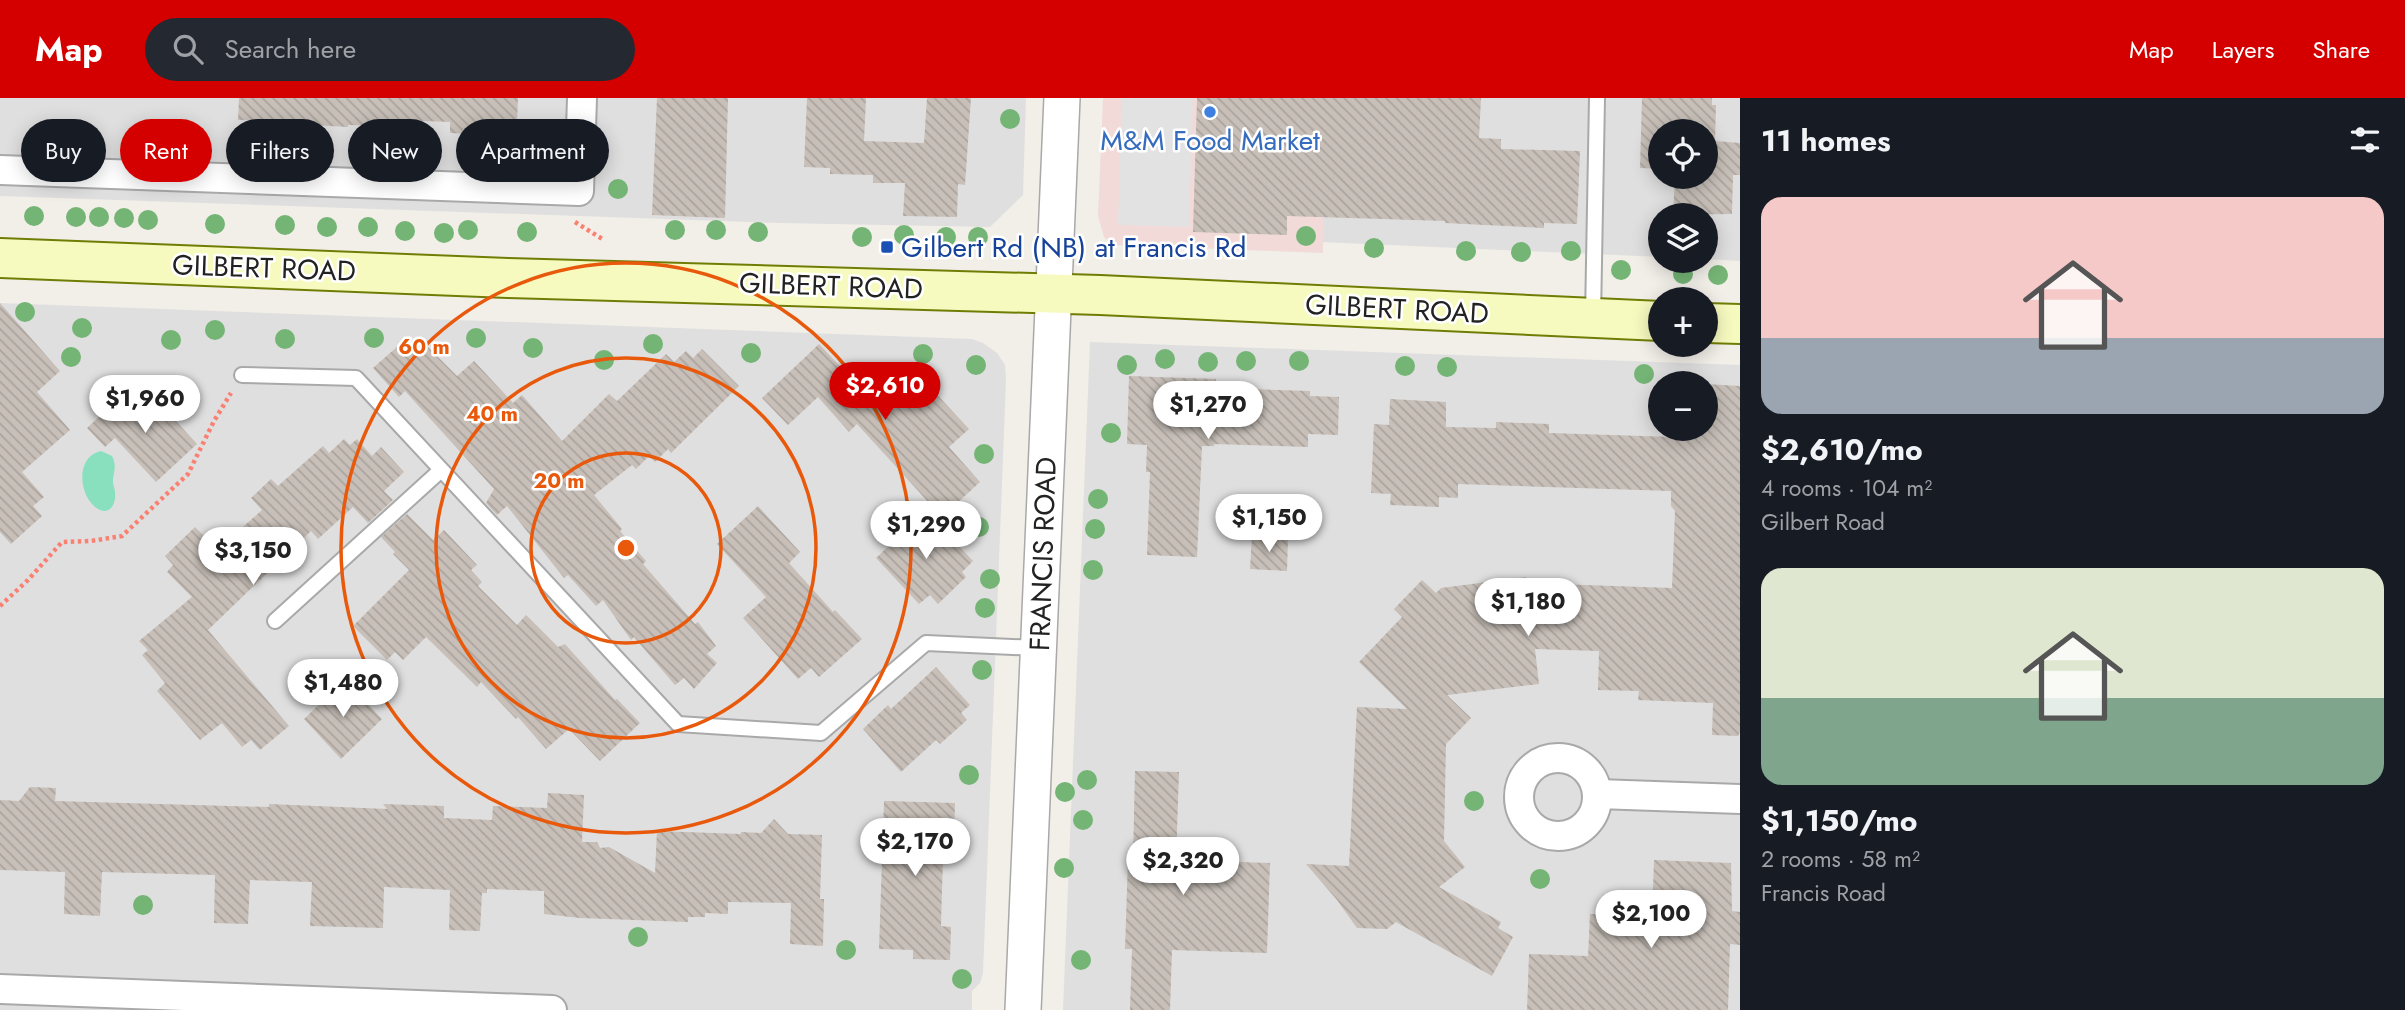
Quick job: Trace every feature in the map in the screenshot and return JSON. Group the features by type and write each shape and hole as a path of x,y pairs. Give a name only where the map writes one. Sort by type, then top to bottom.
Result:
{"main road":[{"name":"GILBERT ROAD","path":"0,258 508,278 1054,293 1648,320"},
{"path":"1718,323 1740,324"}],"street":[{"path":"0,170 579,191 582,98"},
{"name":"FRANCIS ROAD","path":"1023,1010 1062,98"},
{"path":"1598,794 1740,799"},
{"path":"0,989 552,1010"}],"lane":[{"path":"1593,318 1597,98"},
{"path":"242,375 356,378 678,724 821,733 926,643 1039,648"},
{"path":"275,621 441,470"}],"path":[{"path":"571,220 604,240"},
{"path":"0,606 62,542 122,536 188,474 214,421 242,375"}],"shaded area":[{"path":"0,98 1026,98 1023,195 990,227 779,223 0,196"},
{"path":"1103,98 1325,98 1323,253 1113,245 1104,237 1098,216"},
{"path":"1122,98 1193,98 1189,227 1118,225"},
{"path":"1325,98 1740,98 1740,261 1718,260 1718,203 1648,203 1648,256 1322,242"},
{"path":"0,303 972,339 997,353 1005,365 1006,380 983,973 980,983 972,991 972,1010 0,1010"},
{"path":"1090,342 1740,365 1740,1010 1063,1010"}],"green space":[{"path":"101,451 112,456 115,465 114,504 103,511 88,499 82,474 88,459"}],"building":[{"path":"239,98 518,98 517,119 456,119 456,133 450,133 450,122 442,122 442,119 348,119 348,127 334,126 334,119 238,119"},
{"path":"657,98 728,98 725,218 652,215"},
{"path":"807,98 866,98 864,141 924,143 927,98 971,98 965,185 958,184 957,217 903,216 905,183 873,183 873,175 830,174 830,168 804,167"},
{"path":"1197,98 1481,98 1479,138 1501,139 1501,149 1580,151 1577,224 1544,223 1544,228 1445,221 1287,216 1287,235 1193,232"},
{"path":"1642,98 1712,98 1712,105 1716,105 1716,119 1648,119 1648,168 1640,168"},
{"path":"1718,141 1740,143 1740,175 1733,175 1732,214 1718,214 1718,203 1674,203 1674,189 1718,189"},
{"path":"0,303 60,371 37,392 70,430 22,472 44,497 33,506 42,516 11,544 0,532"},
{"path":"406,339 415,349 423,342 457,376 474,361 513,403 522,395 562,441 609,394 617,401 666,354 674,362 686,351 693,358 702,349 739,386 671,453 668,449 655,462 649,456 636,469 632,465 594,495 646,561 643,564 695,624 698,622 716,646 707,654 717,663 694,689 684,678 675,685 634,637 631,640 603,600 596,606 568,575 564,578 507,506 497,515 486,503 494,489 405,391 399,397 373,368"},
{"path":"819,344 853,380 861,372 868,381 882,369 900,389 917,373 969,429 949,447 980,482 942,517 857,424 849,432 818,397 788,425 762,398"},
{"path":"1129,376 1216,379 1216,388 1310,391 1310,396 1339,397 1338,435 1308,434 1308,447 1214,444 1202,446 1197,557 1147,555 1150,472 1146,472 1147,445 1127,444"},
{"path":"1718,385 1740,386 1740,732 1738,736 1712,735 1713,703 1638,700 1639,691 1598,690 1599,651 1535,649 1539,684 1447,695 1471,718 1446,744 1444,841 1465,867 1439,887 1501,922 1498,928 1513,937 1492,976 1396,922 1387,929 1357,928 1306,864 1349,866 1357,707 1407,709 1359,662 1402,617 1394,609 1422,580 1436,593 1441,588 1526,577 1527,583 1672,588 1675,511 1671,506 1671,491 1458,484 1458,498 1439,497 1439,507 1390,505 1391,494 1371,493 1374,424 1389,425 1390,399 1446,402 1446,427 1496,428 1496,422 1549,424 1549,433 1648,436 1648,441 1718,441"},
{"path":"122,395 137,412 154,397 197,444 156,482 115,438 105,447 87,428"},
{"path":"344,439 350,445 357,439 372,456 381,447 404,472 384,491 393,500 368,523 353,507 318,539 311,531 208,630 289,726 260,750 251,740 242,747 222,723 200,740 157,691 165,683 142,655 148,650 139,641 192,597 167,572 173,565 165,556 195,527 206,538 214,531 225,543 262,510 251,498 271,479 278,486 323,446 329,453"},
{"path":"758,506 800,552 789,563 833,612 835,610 862,639 819,677 811,668 798,679 743,618 766,597 717,544"},
{"path":"926,511 973,561 962,572 966,577 938,604 930,595 919,604 876,558"},
{"path":"407,514 433,540 444,530 477,565 471,570 482,582 478,586 517,625 526,615 558,647 565,644 615,700 640,723 600,761 569,729 546,749 518,717 516,719 481,682 477,687 426,637 403,660 395,652 387,660 353,626 409,570 381,537"},
{"path":"1252,536 1288,538 1287,571 1250,569"},
{"path":"936,667 970,705 961,713 967,720 940,744 936,740 901,772 863,729 888,705 891,709"},
{"path":"345,680 382,719 341,759 304,719"},
{"path":"1135,771 1179,772 1176,860 1270,863 1267,953 1172,950 1170,1010 1130,1010 1132,949 1125,949 1128,858 1133,859"},
{"path":"30,787 56,788 55,801 269,807 269,804 387,809 383,804 444,806 444,818 492,820 493,806 547,808 548,793 584,795 582,842 597,842 600,848 609,847 655,873 657,831 761,833 774,819 788,834 822,835 820,899 824,899 823,946 790,944 791,903 728,902 728,914 705,913 705,917 688,917 688,922 580,918 544,914 544,891 487,889 487,893 482,893 480,931 449,930 450,890 384,887 383,928 310,926 312,882 250,880 248,924 214,923 215,875 102,872 100,916 64,914 65,872 0,870 0,800 19,801"},
{"path":"884,801 955,803 954,835 944,835 942,889 941,926 951,927 950,960 913,959 913,950 879,949"},
{"path":"1654,860 1731,863 1732,911 1740,912 1740,945 1730,944 1728,1010 1527,1010 1529,954 1588,956 1590,914 1652,917"}],"place":[{"name":"M&M Food Market","path":"1210,112"},
{"name":"Gilbert Rd (NB) at Francis Rd","path":"887,247"}]}
